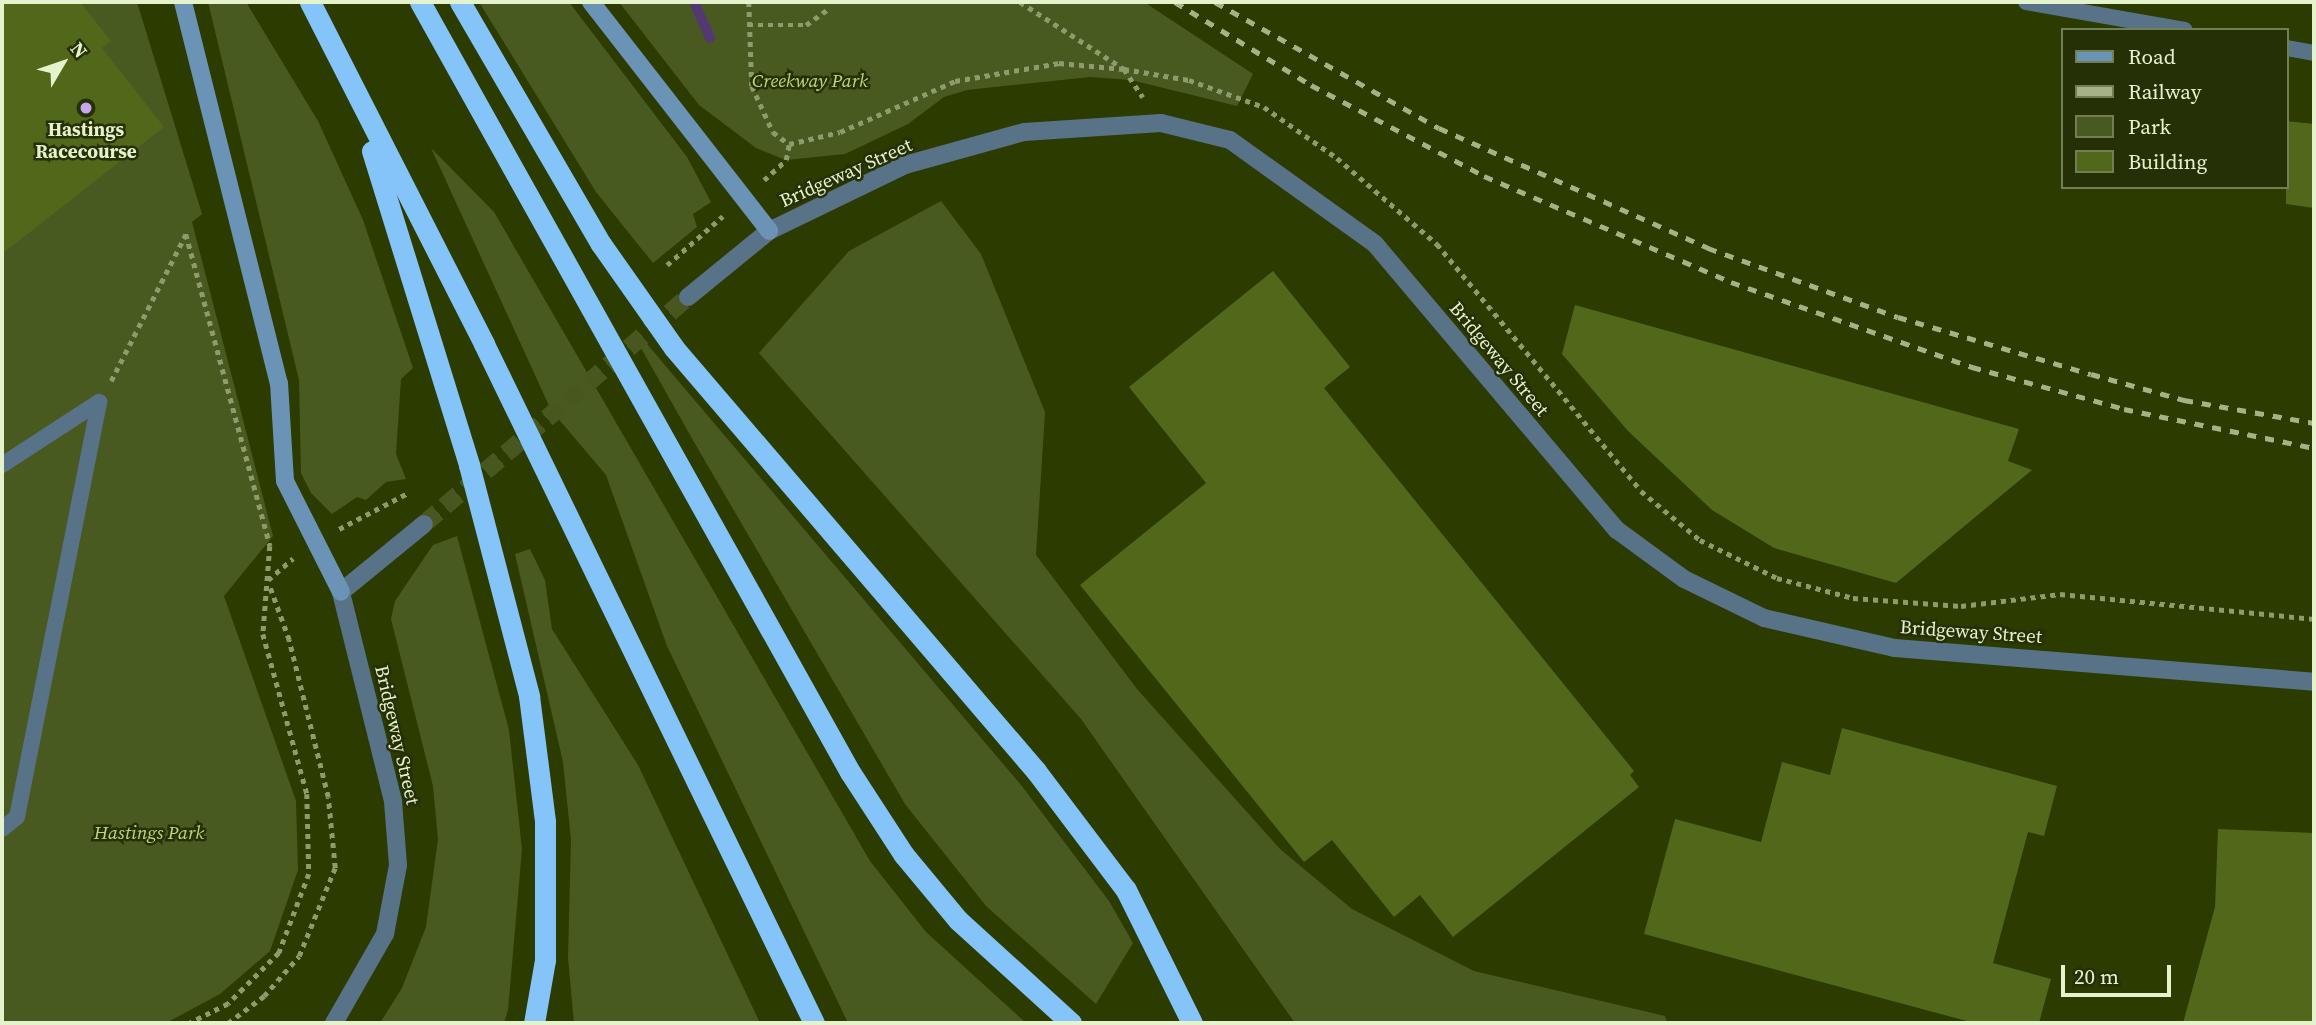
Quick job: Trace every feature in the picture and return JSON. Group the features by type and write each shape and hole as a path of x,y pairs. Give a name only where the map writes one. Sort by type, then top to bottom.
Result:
{"highway":[{"path":"310,2 357,103 484,344 814,1023"},
{"path":"420,2 864,793 904,855 958,920 1071,1023"},
{"path":"460,2 601,244 674,348 1036,771 1126,890 1192,1023"},
{"path":"357,103 469,465 528,696 545,821 544,960 534,1023"}],"main road":[{"path":"183,2 279,383 285,481 341,592"},
{"path":"592,2 769,231"}],"street":[{"name":"Bridgeway Street","path":"688,297 769,231 905,165 1024,132 1161,123 1230,139 1375,244 1617,530 1684,579 1764,618 1895,648 2314,682"},
{"path":"341,592 424,524"},
{"name":"Bridgeway Street","path":"334,1023 385,934 398,864 393,801 341,592"}],"lane":[{"path":"2026,2 2174,28"},
{"path":"2288,48 2314,52"},
{"path":"2,465 99,402"},
{"path":"2,829 16,817 99,402"}],"path":[{"path":"749,2 752,86 774,132 789,144"},
{"path":"1020,2 1124,69 1161,123"},
{"path":"748,25 806,25 827,10"},
{"path":"789,144 840,132 925,89 955,81 1059,63 1124,69 1189,80 1264,107 1337,158 1437,244 1641,491 1700,540 1777,578 1853,598 1961,607 2060,594 2314,619"},
{"path":"786,160 789,144"},
{"path":"667,265 718,220"},
{"path":"99,402 186,234 270,546 263,634 307,794 309,874 279,953 228,1004 190,1023"},
{"path":"352,520 406,494"},
{"path":"267,580 290,561"},
{"path":"228,1023 264,996 299,956 335,868 328,797 289,640 267,580"}],"green space":[{"name":"Hastings Park","path":"2,2 137,2 202,214 192,222 273,536 224,596 296,801 298,870 270,951 220,994 166,1023 2,1023"},
{"path":"208,2 246,2 318,121 363,220 413,368 401,379 396,454 406,479 386,482 366,500 357,497 332,514 311,493 301,473 299,380"},
{"path":"479,2 569,2 687,157 711,202 693,214 697,227 653,263 596,192"},
{"name":"Creekway Park","path":"619,2 1144,2 1253,74 1237,106 1131,80 1090,77 967,90 944,97 908,124 845,154 786,160 756,148 699,105"},
{"path":"431,148 494,212 870,861 926,932 1026,1023 848,1023 667,646 606,475 551,410"},
{"path":"941,201 981,254 1045,412 1036,555 1137,689 1280,849 1352,909 1474,971 1665,1016 1667,1023 1295,1023 1081,719 759,353 849,251"},
{"path":"647,344 1021,785 1109,901 1133,943 1096,1004 986,906 905,804 641,348"},
{"path":"457,536 509,730 522,849 508,1010 504,1023 380,1023 402,988 426,927 438,839 433,786 391,619 395,601 433,545"},
{"path":"530,549 545,580 552,629 638,765 760,1023 574,1023 568,958 571,840 563,762 515,554"}],"building":[{"path":"2,2 80,2 111,41 102,48 164,127 2,254"},
{"path":"2288,121 2314,124 2314,208 2286,204"},
{"path":"1273,271 1350,367 1324,388 1634,771 1630,775 1639,787 1453,937 1420,895 1394,917 1332,840 1304,862 1080,585 1206,483 1129,387"},
{"path":"1575,305 2019,429 2008,461 2032,470 1896,583 1774,548 1712,510 1628,431 1562,354"},
{"path":"1842,728 2057,786 2044,836 2028,832 1993,963 2051,979 2039,1023 1974,1023 1644,934 1675,819 1761,842 1782,762 1830,775"},
{"path":"2218,829 2314,833 2314,1023 2183,1023 2215,907"}],"waterway":[{"path":"694,2 710,38"}],"tunnel":[{"path":"424,524 688,297"}],"railway":[{"path":"1175,2 1311,85 1484,176 1731,282 1972,367 2124,409 2314,448"},
{"path":"1215,2 1439,128 1708,248 1898,317 2091,374 2184,400 2314,423"}],"place":[{"name":"Hastings Racecourse","path":"86,108"}]}
